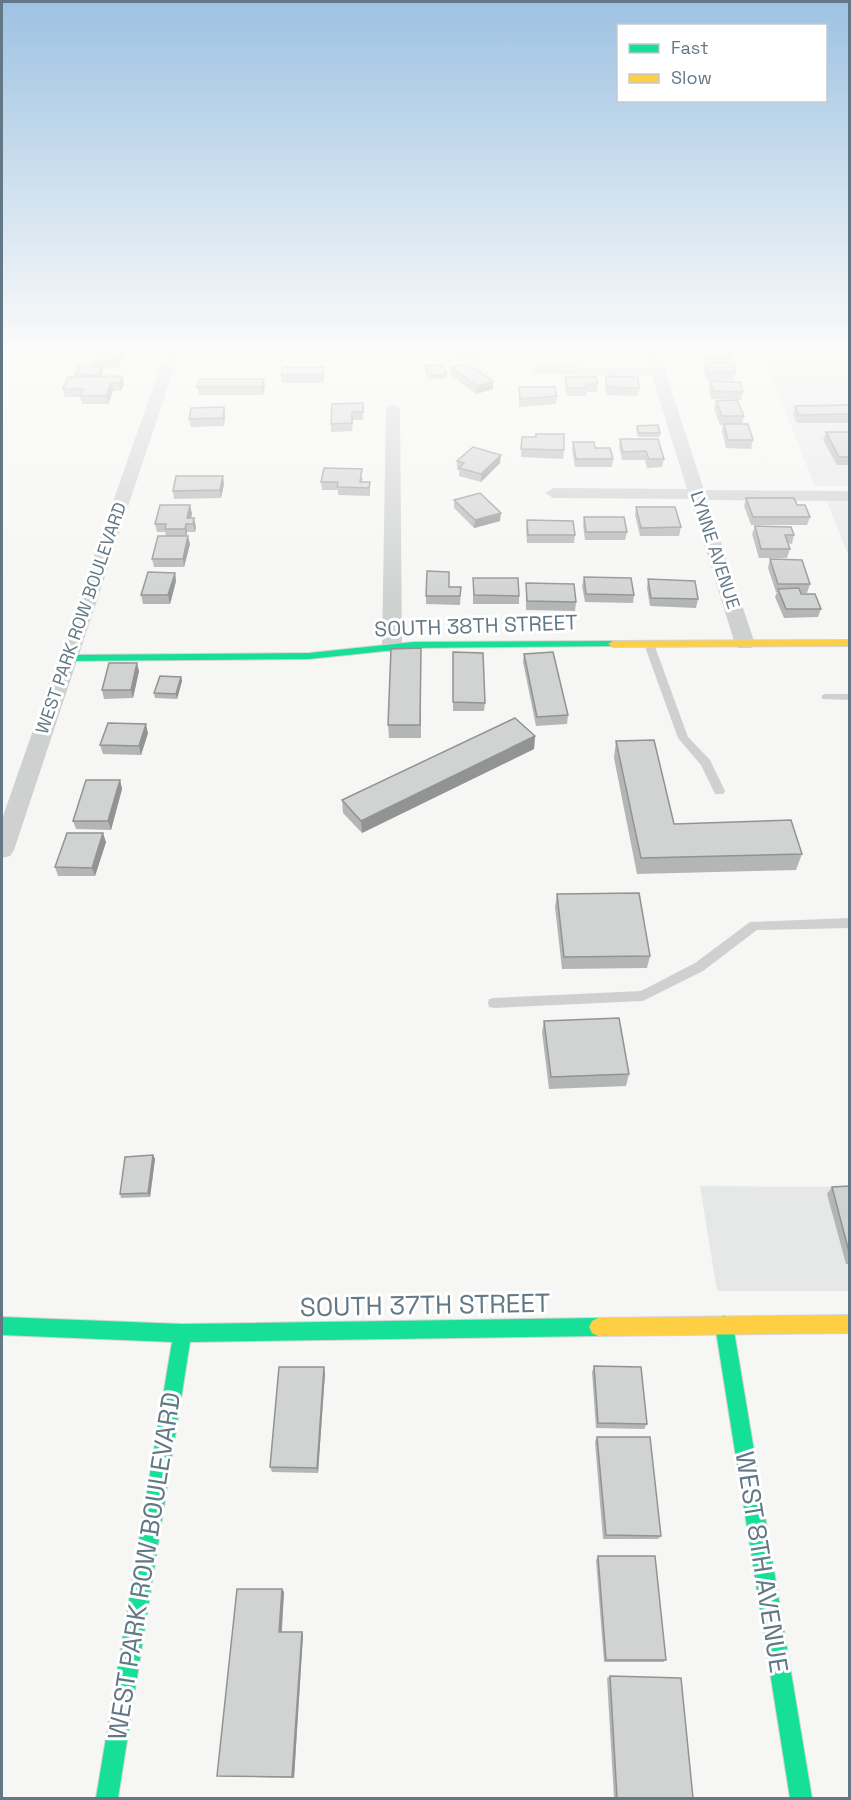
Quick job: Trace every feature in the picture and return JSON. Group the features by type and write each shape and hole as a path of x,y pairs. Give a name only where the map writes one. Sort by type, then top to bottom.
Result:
{"street":[{"name":"WEST PARK ROW BOULEVARD","path":"2,850 143,437"},
{"path":"392,648 393,437"},
{"name":"LYNNE AVENUE","path":"679,437 745,644"},
{"path":"554,493 849,496"},
{"name":"SOUTH 38TH STREET","path":"67,658 309,656 414,645 849,643"},
{"name":"SOUTH 37TH STREET","path":"2,1326 182,1333 849,1324"},
{"name":"WEST 8TH AVENUE","path":"724,1325 801,1798"},
{"name":"WEST PARK ROW BOULEVARD","path":"107,1798 182,1333"}],"lane":[{"path":"649,644 683,738 706,763 718,791"},
{"path":"826,697 849,697"},
{"path":"494,1003 643,996 699,967 754,925 849,922"}],"shaded area":[{"path":"795,437 849,437 849,486 815,486"},
{"path":"826,499 849,499 849,557"},
{"path":"700,1186 849,1187 849,1291 717,1291"}],"building":[{"path":"522,437 564,437 564,450 521,449"},
{"path":"727,437 752,437 753,440 728,440"},
{"path":"829,437 849,437 849,457 839,457"},
{"path":"620,439 658,439 664,459 649,459 646,451 623,452"},
{"path":"573,442 594,442 595,448 610,448 613,459 576,459"},
{"path":"473,447 501,455 481,474 459,468 464,463 457,461"},
{"path":"324,468 362,469 360,482 370,482 369,488 337,487 338,482 321,482"},
{"path":"176,476 223,476 220,490 173,491"},
{"path":"480,493 501,513 475,520 454,500"},
{"path":"746,498 794,498 797,505 805,505 810,517 753,517"},
{"path":"160,505 190,505 187,518 194,518 193,524 186,524 185,529 165,529 166,524 155,524"},
{"path":"636,507 675,507 681,527 641,528"},
{"path":"584,517 624,517 627,532 586,532"},
{"path":"527,520 573,521 575,535 528,535"},
{"path":"755,526 791,527 794,535 785,535 790,549 761,549"},
{"path":"158,536 188,536 183,559 152,559"},
{"path":"770,559 802,560 810,584 778,584"},
{"path":"427,571 449,572 449,587 461,587 460,596 426,596"},
{"path":"148,572 175,573 168,595 141,595"},
{"path":"584,577 631,578 634,595 586,594"},
{"path":"473,578 518,578 519,596 474,595"},
{"path":"648,579 695,581 698,599 651,598"},
{"path":"526,583 574,584 576,602 527,601"},
{"path":"799,588 801,594 815,594 821,609 786,609 778,589"},
{"path":"421,648 420,725 388,725 391,649"},
{"path":"453,652 483,653 485,703 453,702"},
{"path":"553,652 568,715 537,717 524,654"},
{"path":"109,663 137,663 131,690 102,690"},
{"path":"160,676 181,677 176,694 154,693"},
{"path":"515,718 535,736 361,821 342,800"},
{"path":"108,723 146,724 139,746 100,745"},
{"path":"654,740 674,824 791,820 802,854 641,858 616,741"},
{"path":"86,780 120,780 108,821 73,821"},
{"path":"67,833 103,833 92,868 55,867"},
{"path":"639,893 650,956 564,957 557,894"},
{"path":"619,1018 629,1074 551,1077 544,1021"},
{"path":"153,1155 148,1193 120,1194 125,1157"},
{"path":"849,1186 849,1252 832,1187"},
{"path":"594,1366 641,1367 647,1424 598,1423"},
{"path":"279,1367 324,1367 317,1468 270,1467"},
{"path":"597,1437 650,1437 661,1536 606,1535"},
{"path":"598,1556 655,1556 666,1660 606,1660"},
{"path":"237,1589 282,1589 279,1632 302,1632 292,1777 217,1776"},
{"path":"610,1676 681,1678 693,1798 617,1798"}],"traffic: fast":[{"path":"67,658 309,656 414,645 613,644"},
{"path":"724,1325 801,1798"},
{"path":"2,1326 182,1333 598,1327"},
{"path":"107,1798 182,1333"}],"traffic: slow":[{"path":"613,644 850,643"},
{"path":"598,1327 850,1324"}]}
